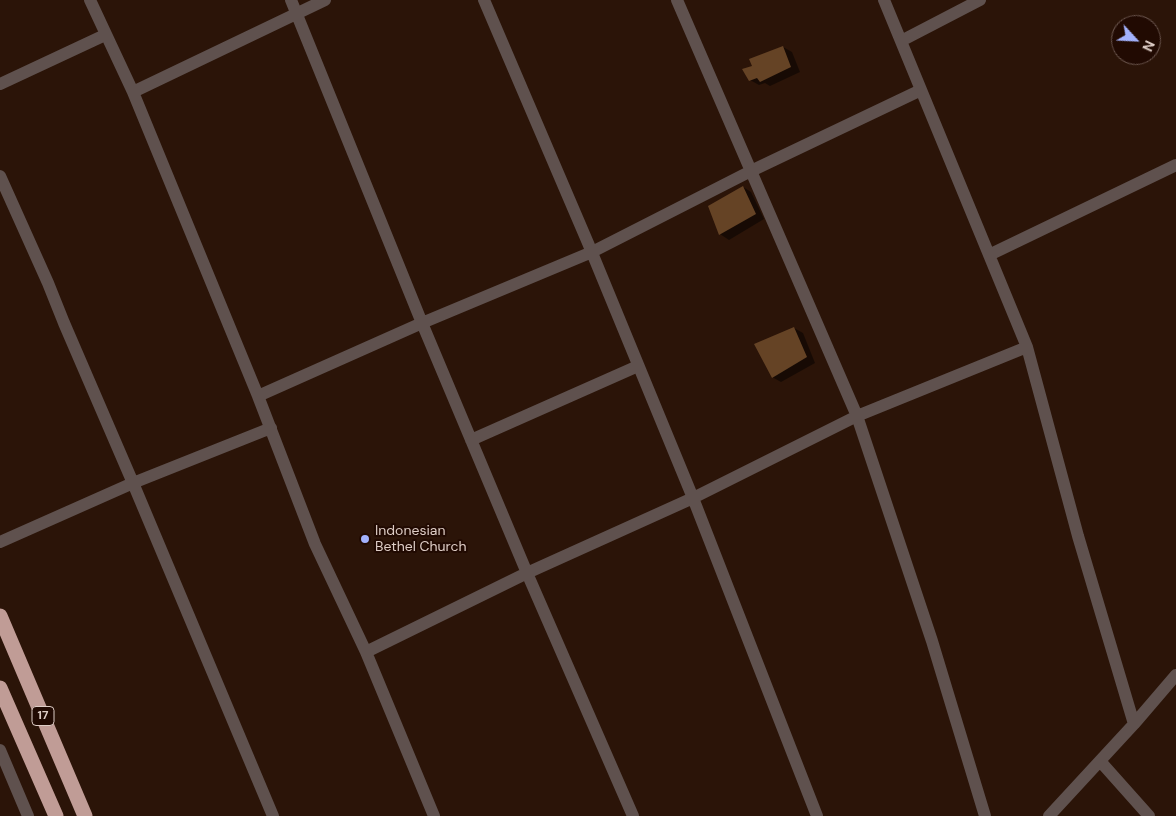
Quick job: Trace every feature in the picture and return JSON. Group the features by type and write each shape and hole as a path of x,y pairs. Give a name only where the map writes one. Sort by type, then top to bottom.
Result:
{"highway":[{"name":"17","path":"0,616 85,816"},
{"name":"17","path":"0,688 56,816"}],"street":[{"path":"90,0 133,92 258,396 315,544 366,652 434,816"},
{"path":"291,0 471,440 633,816"},
{"path":"133,92 325,0"},
{"path":"484,0 592,252 693,498 817,816"},
{"path":"677,0 857,416 932,641 985,816"},
{"path":"884,0 1028,347 1078,536 1134,724"},
{"path":"901,40 980,0"},
{"path":"0,84 105,35"},
{"path":"258,396 422,323 592,252 751,171 921,90"},
{"path":"989,255 1176,165"},
{"path":"0,176 134,483 273,816"},
{"path":"366,652 527,573 693,498 857,416 1028,347"},
{"path":"471,440 638,366"},
{"path":"0,542 134,483 270,428"},
{"path":"1049,816 1134,724 1176,675"},
{"path":"0,750 28,816"},
{"path":"1100,761 1149,816"}],"building":[{"path":"783,46 791,67 760,82 757,78 749,81 742,69 752,66 749,59"},
{"path":"743,186 756,214 719,235 708,206"},
{"path":"794,327 807,357 772,378 754,344"}],"place":[{"name":"Indonesian Bethel Church","path":"365,539"}]}
